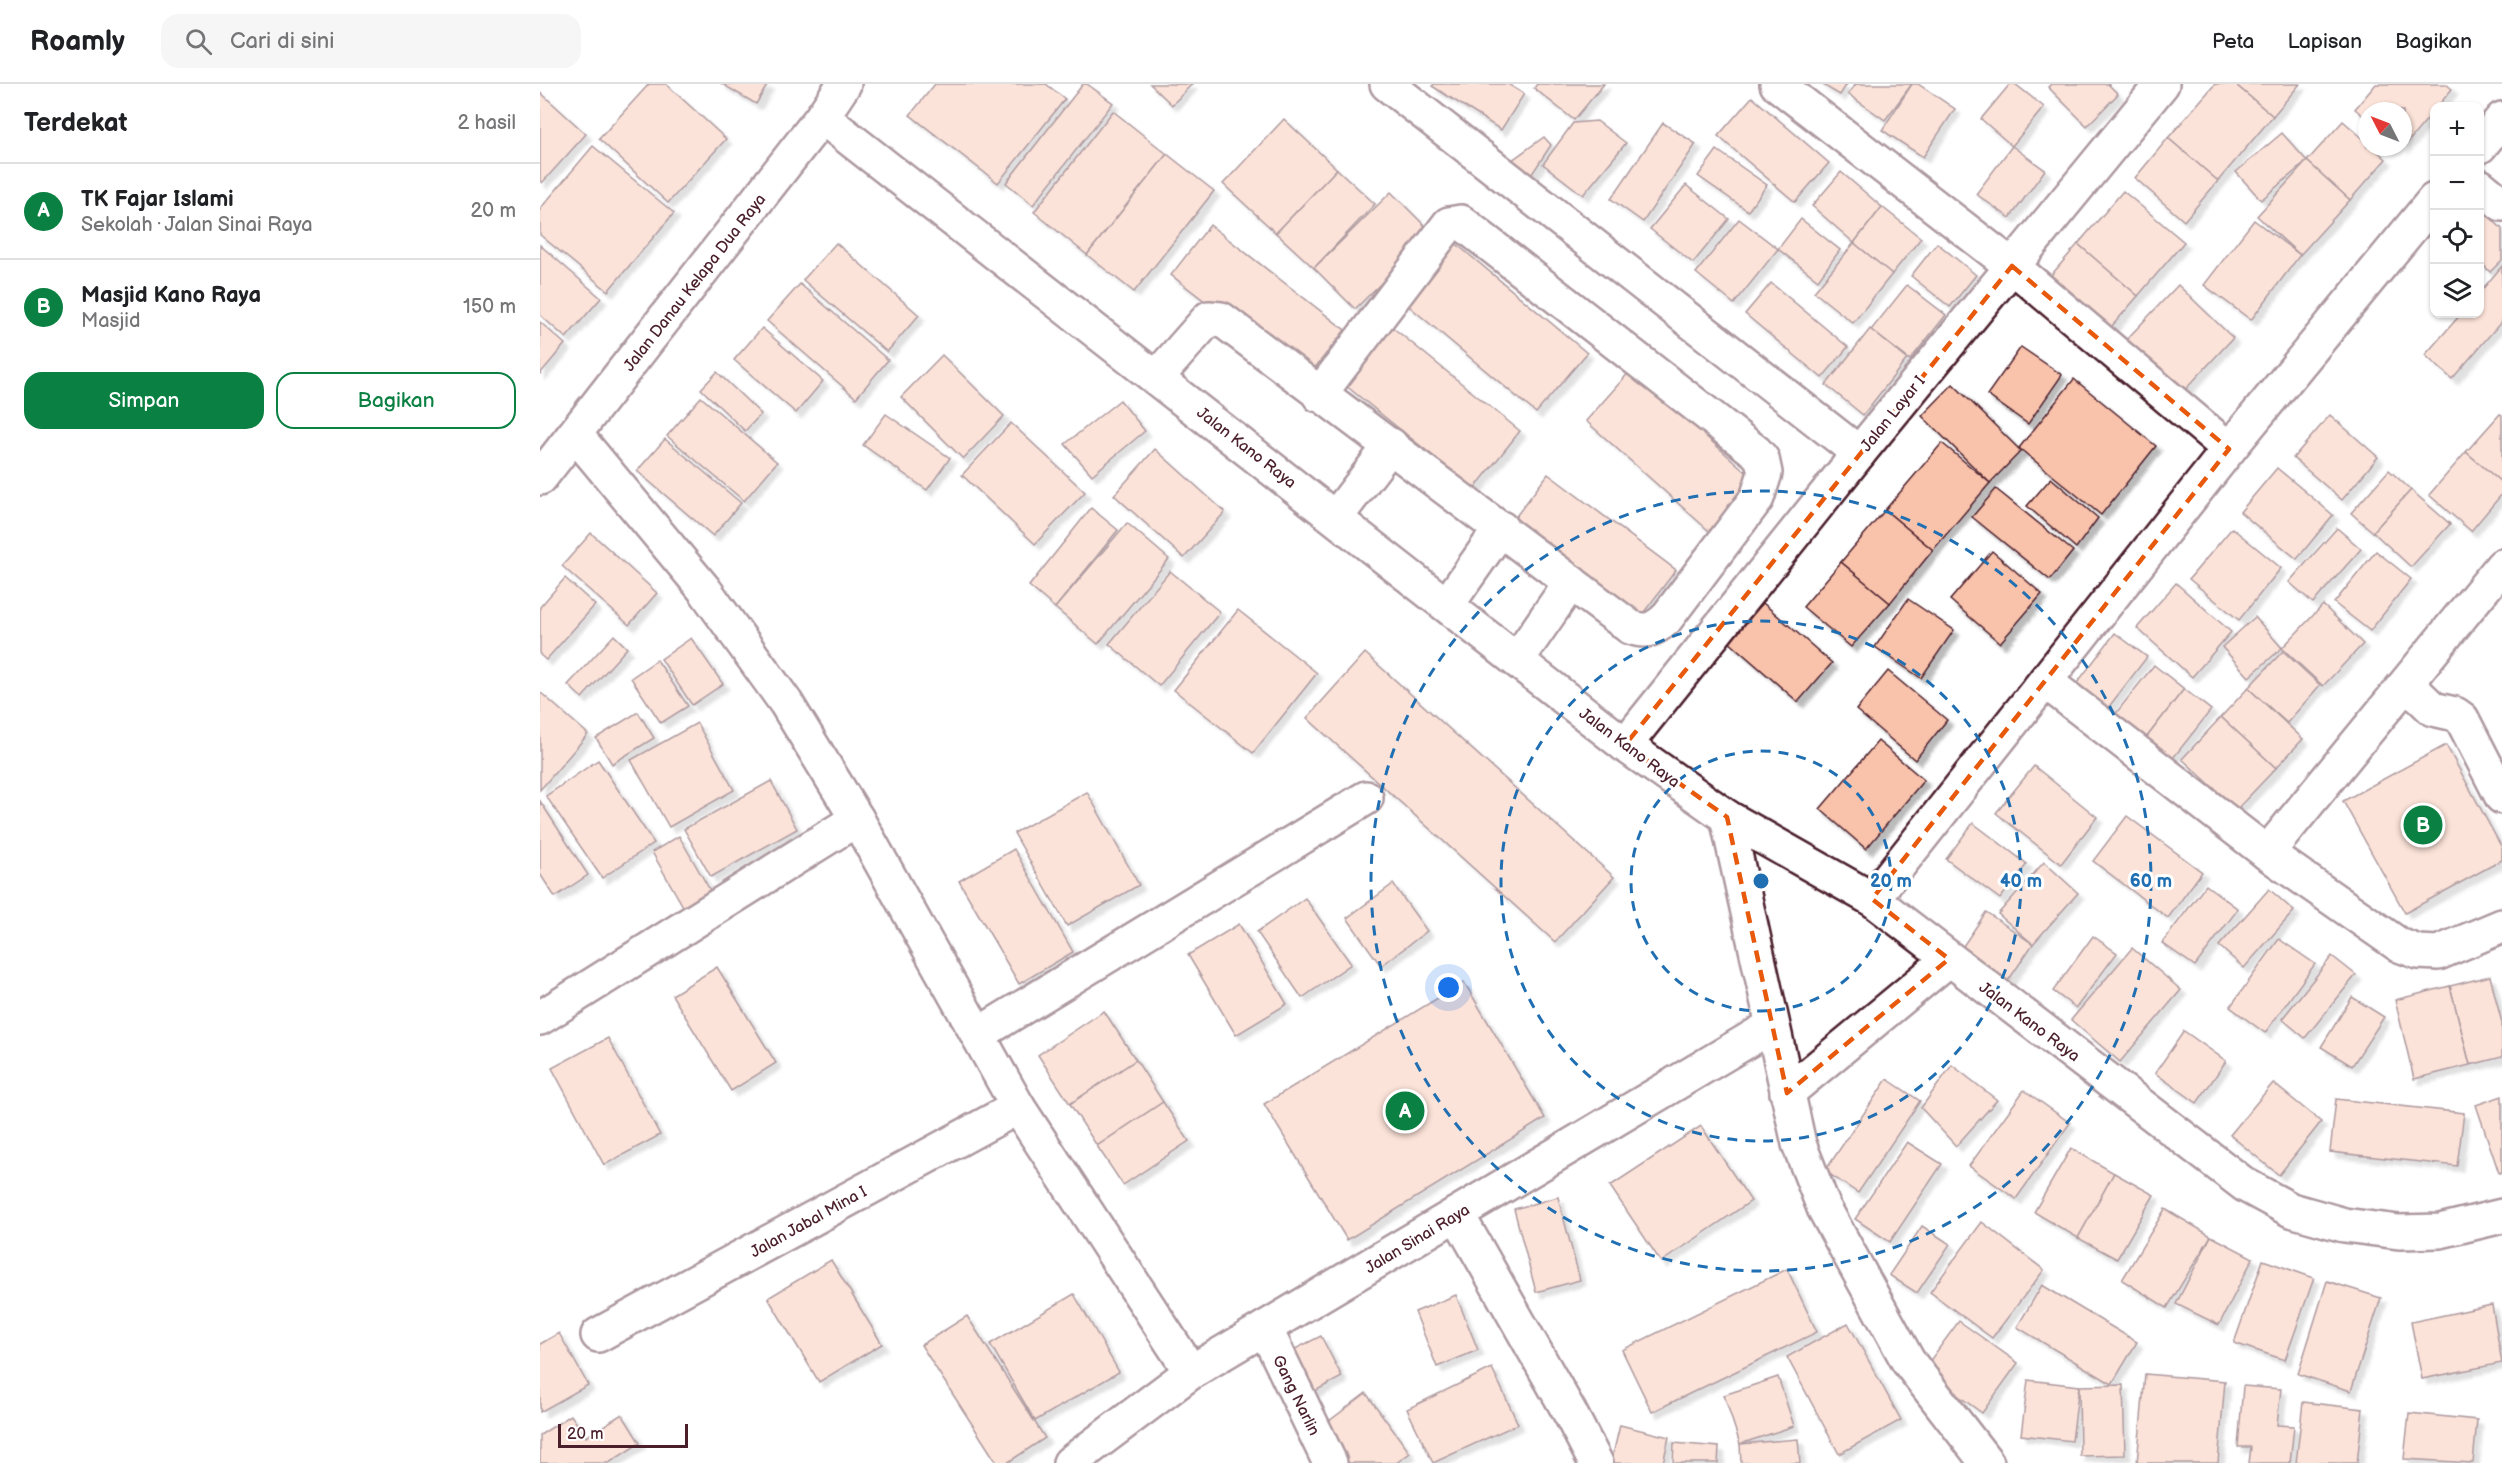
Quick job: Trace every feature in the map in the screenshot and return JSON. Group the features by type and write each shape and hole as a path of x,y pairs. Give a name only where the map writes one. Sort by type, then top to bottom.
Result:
{"street":[{"name":"Jalan Danau Kelapa Dua Raya","path":"540,477 822,117 844,84"},
{"path":"1388,84 1859,453"},
{"path":"1777,84 2012,266 2229,449"},
{"name":"Jalan Layar I","path":"1625,745 2012,266 2151,88"},
{"name":"Jalan Kano Raya","path":"822,117 1157,376 1625,745 1727,817 1872,899 2245,1185 2291,1210 2344,1225 2399,1232 2440,1231 2502,1216"},
{"path":"2484,141 2502,119"},
{"path":"2484,189 2502,204"},
{"path":"1872,899 2229,449 2430,205"},
{"path":"1157,376 1212,317 1223,320 1319,395 1391,445 1630,627 1647,631 1665,620 1757,498 1765,473 1762,459 1478,233 1459,221 1449,224 1319,395"},
{"path":"575,434 704,589 786,703 857,819 1018,1107 1191,1372"},
{"path":"1336,517 1391,445"},
{"path":"1448,605 1501,528"},
{"path":"2267,853 2502,567"},
{"path":"1517,660 1571,582"},
{"path":"2045,681 2267,853 2399,945 2418,952 2438,953 2502,926"},
{"path":"2407,684 2433,709 2455,714 2462,719 2502,798"},
{"path":"979,1035 1366,798"},
{"path":"1727,817 1799,1144 1824,1208 1908,1361 1987,1463"},
{"path":"540,1018 857,819"},
{"path":"1787,1093 1949,959"},
{"name":"Jalan Sinai Raya","path":"1081,1459 1191,1372 1772,1026"},
{"name":"Jalan Jabal Mina I","path":"598,1335 1018,1107"},
{"path":"1457,1214 1596,1463"},
{"name":"Gang Narlin","path":"1265,1328 1330,1463"}],"highlighted area":[{"path":"2012,266 2229,449 1872,899 1949,959 1787,1093 1727,817 1625,745"}],"building":[{"path":"649,84 666,84 726,139 668,203 599,139"},
{"path":"722,84 768,84 756,104"},
{"path":"935,84 1046,84 1065,99 998,183 910,115"},
{"path":"1083,84 1087,84 1113,103 1033,205 1006,183"},
{"path":"1150,84 1192,84 1172,105"},
{"path":"1434,84 1508,84 1524,94 1501,130 1432,86"},
{"path":"1537,84 1604,84 1574,120 1534,88"},
{"path":"1821,84 1847,84 1840,95"},
{"path":"1856,84 1912,84 1885,120 1848,94"},
{"path":"1912,84 1918,84 1955,109 1923,157 1882,130"},
{"path":"2010,84 2015,84 2044,107 2012,146 1981,119"},
{"path":"2051,84 2108,84 2118,94 2087,126 2048,87"},
{"path":"2215,84 2235,84 2273,116 2218,181 2168,138"},
{"path":"2235,84 2300,84 2273,116"},
{"path":"2376,84 2446,84 2452,89 2441,102 2430,102 2430,116 2412,137 2412,102 2361,102"},
{"path":"540,92 586,134 542,183 540,181"},
{"path":"1752,97 1829,163 1795,202 1718,136"},
{"path":"1113,111 1167,154 1087,255 1034,212"},
{"path":"1284,119 1337,169 1276,233 1223,184"},
{"path":"1597,121 1626,143 1583,195 1543,164 1573,123"},
{"path":"2343,121 2358,134 2358,156 2383,156 2386,159 2350,200 2307,161"},
{"path":"1663,123 1696,144 1643,222 1611,199"},
{"path":"2282,133 2307,161 2261,200 2236,172"},
{"path":"1544,137 1551,145 1530,177 1508,163"},
{"path":"2168,138 2218,181 2184,221 2135,178"},
{"path":"593,146 674,213 608,291 540,235 540,209"},
{"path":"2012,146 2045,170 2010,218 1976,194"},
{"path":"1717,150 1767,185 1748,211 1698,176"},
{"path":"1167,154 1214,191 1134,292 1087,255"},
{"path":"2307,161 2350,200 2300,255 2257,216"},
{"path":"1337,169 1375,204 1314,268 1276,233"},
{"path":"1841,172 1882,207 1854,243 1812,206"},
{"path":"1686,185 1729,219 1693,263 1650,229"},
{"path":"2123,191 2184,242 2138,296 2078,244"},
{"path":"1391,192 1432,233 1355,309 1314,268"},
{"path":"1882,207 1921,238 1892,274 1854,243"},
{"path":"2484,211 2502,229 2502,260 2490,272 2484,266"},
{"path":"1739,219 1778,249 1734,304 1696,273"},
{"path":"1801,219 1840,250 1818,280 1778,249"},
{"path":"2254,220 2300,255 2251,320 2204,285"},
{"path":"1210,225 1345,330 1306,379 1171,275"},
{"path":"1454,242 1587,353 1536,413 1404,302"},
{"path":"836,243 919,315 887,352 803,280"},
{"path":"1854,243 1892,274 1853,323 1814,292"},
{"path":"1937,243 1976,275 1950,307 1911,276"},
{"path":"2078,244 2138,296 2106,333 2046,281"},
{"path":"540,245 601,298 566,338 540,315"},
{"path":"2502,266 2502,321 2452,379 2425,355 2457,318 2484,318 2484,287"},
{"path":"1771,283 1848,347 1822,378 1745,314"},
{"path":"800,284 888,360 856,398 767,321"},
{"path":"1907,285 1946,315 1910,360 1871,330"},
{"path":"2178,285 2233,338 2183,392 2126,340"},
{"path":"540,322 565,344 540,374"},
{"path":"1392,327 1520,431 1474,489 1345,385"},
{"path":"762,328 823,381 796,413 734,360"},
{"path":"1870,329 1907,359 1863,415 1826,385"},
{"path":"2021,347 2062,375 2028,424 1987,395"},
{"path":"942,355 1004,416 963,459 901,397"},
{"path":"1631,370 1755,480 1709,531 1586,421"},
{"path":"717,372 761,414 745,431 701,389"},
{"path":"2074,379 2156,446 2101,515 2019,448"},
{"path":"1953,384 2021,451 1990,483 1922,416"},
{"path":"701,397 777,462 744,501 667,436"},
{"path":"1120,400 1145,431 1092,475 1065,444"},
{"path":"886,414 950,458 927,490 863,445"},
{"path":"2500,414 2502,415 2502,483 2466,452"},
{"path":"2330,415 2378,457 2342,500 2293,458"},
{"path":"1011,423 1085,492 1035,544 962,475"},
{"path":"665,439 741,503 713,536 637,471"},
{"path":"1942,443 1990,483 1933,550 1885,510"},
{"path":"1155,449 1225,512 1184,558 1114,495"},
{"path":"2466,452 2502,483 2502,494 2471,531 2429,495"},
{"path":"2277,468 2333,515 2297,559 2240,512"},
{"path":"2389,470 2411,490 2373,532 2351,513"},
{"path":"1548,474 1676,570 1635,624 1507,528"},
{"path":"2051,478 2098,518 2076,548 2027,506"},
{"path":"1996,489 2073,551 2050,580 1972,517"},
{"path":"2411,490 2450,524 2411,567 2373,532"},
{"path":"1091,508 1118,530 1055,608 1029,586"},
{"path":"1885,510 1933,550 1890,603 1841,562"},
{"path":"1127,523 1169,559 1098,644 1055,608"},
{"path":"2232,528 2281,568 2239,620 2189,579"},
{"path":"2337,528 2361,549 2313,603 2289,582"},
{"path":"591,533 657,593 629,625 562,566"},
{"path":"1992,551 2042,594 2000,643 1950,600"},
{"path":"2376,551 2411,579 2370,631 2334,603"},
{"path":"1841,562 1890,603 1851,647 1803,607"},
{"path":"1170,571 1220,612 1159,686 1109,644"},
{"path":"565,578 595,605 546,660 540,655 540,607"},
{"path":"2176,583 2231,632 2192,677 2137,628"},
{"path":"1908,599 1954,630 1921,678 1875,647"},
{"path":"1763,603 1832,663 1798,702 1729,642"},
{"path":"2323,605 2363,644 2323,686 2282,648"},
{"path":"1238,610 1317,673 1253,753 1174,690"},
{"path":"2255,617 2282,648 2249,677 2222,647"},
{"path":"2115,633 2147,657 2108,708 2077,683"},
{"path":"614,635 627,648 582,698 568,685"},
{"path":"691,638 723,684 692,705 661,659"},
{"path":"2283,651 2320,685 2287,723 2248,688"},
{"path":"1365,653 1614,877 1555,942 1307,718"},
{"path":"657,660 688,706 661,723 631,678"},
{"path":"2154,665 2184,689 2140,746 2109,722"},
{"path":"1888,671 1947,720 1915,760 1856,710"},
{"path":"2248,688 2303,739 2276,768 2221,717"},
{"path":"2184,689 2211,710 2166,767 2140,746"},
{"path":"540,692 588,734 540,790"},
{"path":"638,712 654,738 612,764 596,738"},
{"path":"2221,717 2276,768 2237,809 2182,759"},
{"path":"697,723 734,790 669,827 631,760"},
{"path":"1878,741 1924,780 1866,849 1820,809"},
{"path":"2446,745 2502,848 2502,860 2405,913 2343,801"},
{"path":"598,760 654,843 602,878 546,796"},
{"path":"2034,766 2097,817 2061,864 1996,813"},
{"path":"771,781 797,829 711,877 684,829"},
{"path":"1087,792 1139,885 1067,926 1014,833"},
{"path":"540,801 588,875 555,897 540,874"},
{"path":"2127,816 2202,872 2168,918 2093,861"},
{"path":"1973,823 2027,864 2000,899 1946,859"},
{"path":"679,836 711,892 684,908 652,852"},
{"path":"1014,849 1073,952 1019,984 959,881"},
{"path":"2044,862 2078,893 2033,944 1998,914"},
{"path":"1393,884 1427,931 1381,966 1347,918"},
{"path":"2206,885 2238,909 2195,966 2162,943"},
{"path":"2269,889 2294,911 2244,968 2219,946"},
{"path":"1305,898 1351,964 1302,998 1257,932"},
{"path":"1986,912 2033,944 2008,981 1961,949"},
{"path":"1239,924 1287,1004 1236,1035 1188,955"},
{"path":"2093,936 2117,953 2076,1008 2053,991"},
{"path":"2279,939 2315,964 2265,1033 2230,1007"},
{"path":"2132,948 2181,990 2120,1062 2071,1020"},
{"path":"2332,956 2356,975 2305,1038 2282,1019"},
{"path":"717,967 776,1063 731,1091 672,995"},
{"path":"2490,976 2502,1023 2502,1057 2470,1065 2450,986"},
{"path":"1464,982 1545,1118 1347,1240 1264,1104"},
{"path":"2450,986 2470,1065 2414,1079 2395,1000"},
{"path":"2352,997 2384,1017 2352,1066 2321,1047"},
{"path":"1104,1011 1136,1060 1070,1104 1038,1055"},
{"path":"2184,1031 2226,1061 2197,1103 2155,1073"},
{"path":"608,1038 660,1135 604,1165 552,1068"},
{"path":"1136,1060 1163,1102 1097,1146 1070,1104"},
{"path":"1952,1065 1997,1100 1956,1146 1921,1108"},
{"path":"1887,1079 1920,1101 1858,1193 1825,1171"},
{"path":"2273,1083 2321,1122 2279,1175 2230,1135"},
{"path":"2024,1090 2070,1123 2016,1199 1969,1166"},
{"path":"2502,1096 2502,1172 2499,1173 2476,1105"},
{"path":"2336,1099 2464,1113 2457,1166 2330,1152"},
{"path":"1163,1102 1189,1141 1123,1185 1097,1146"},
{"path":"1701,1126 1751,1201 1661,1262 1610,1186"},
{"path":"1907,1142 1942,1164 1890,1242 1855,1219"},
{"path":"2071,1148 2114,1173 2078,1238 2034,1212"},
{"path":"2114,1173 2154,1195 2117,1259 2078,1238"},
{"path":"1558,1197 1580,1280 1536,1292 1514,1209"},
{"path":"2165,1209 2211,1236 2167,1308 2122,1280"},
{"path":"1982,1222 2044,1270 1992,1338 1930,1292"},
{"path":"1922,1226 1950,1244 1917,1293 1889,1275"},
{"path":"2211,1236 2253,1258 2219,1325 2176,1304"},
{"path":"831,1260 882,1344 819,1382 768,1298"},
{"path":"2263,1260 2314,1278 2285,1360 2234,1343"},
{"path":"1787,1269 1817,1332 1652,1412 1622,1350"},
{"path":"2327,1281 2381,1298 2351,1391 2298,1374"},
{"path":"2042,1285 2137,1342 2112,1384 2017,1327"},
{"path":"1074,1294 1119,1372 1035,1421 990,1344"},
{"path":"1456,1295 1478,1350 1437,1367 1415,1312"},
{"path":"2492,1305 2502,1363 2422,1379 2411,1322"},
{"path":"967,1316 1045,1438 1007,1463 997,1463 921,1345"},
{"path":"1959,1321 2018,1363 1982,1413 1923,1370"},
{"path":"1848,1323 1901,1420 1839,1454 1787,1357"},
{"path":"559,1333 588,1385 540,1412 540,1344"},
{"path":"1321,1336 1342,1377 1313,1392 1293,1350"},
{"path":"1492,1368 1518,1424 1433,1463 1407,1409"},
{"path":"2145,1374 2225,1381 2218,1463 2137,1463"},
{"path":"1778,1377 1794,1426 1740,1444 1724,1395"},
{"path":"2028,1380 2079,1386 2072,1441 2021,1435"},
{"path":"2123,1385 2125,1455 2080,1456 2079,1386"},
{"path":"2243,1386 2281,1389 2277,1425 2294,1426 2290,1463 2249,1463 2251,1447 2238,1447"},
{"path":"1366,1393 1410,1453 1396,1463 1341,1463 1316,1431"},
{"path":"2303,1402 2363,1409 2357,1463 2296,1463"},
{"path":"2409,1413 2477,1420 2473,1463 2404,1459"},
{"path":"622,1414 640,1443 609,1463 540,1463 540,1435 571,1415 586,1437"},
{"path":"1620,1425 1669,1437 1663,1463 1611,1463"},
{"path":"1798,1439 1800,1463 1741,1463 1740,1444"},
{"path":"1674,1443 1719,1447 1718,1463 1673,1463"}],"place":[{"name":"Masjid Kano Raya","path":"2423,825"},
{"name":"TK Fajar Islami","path":"1405,1111"}]}
